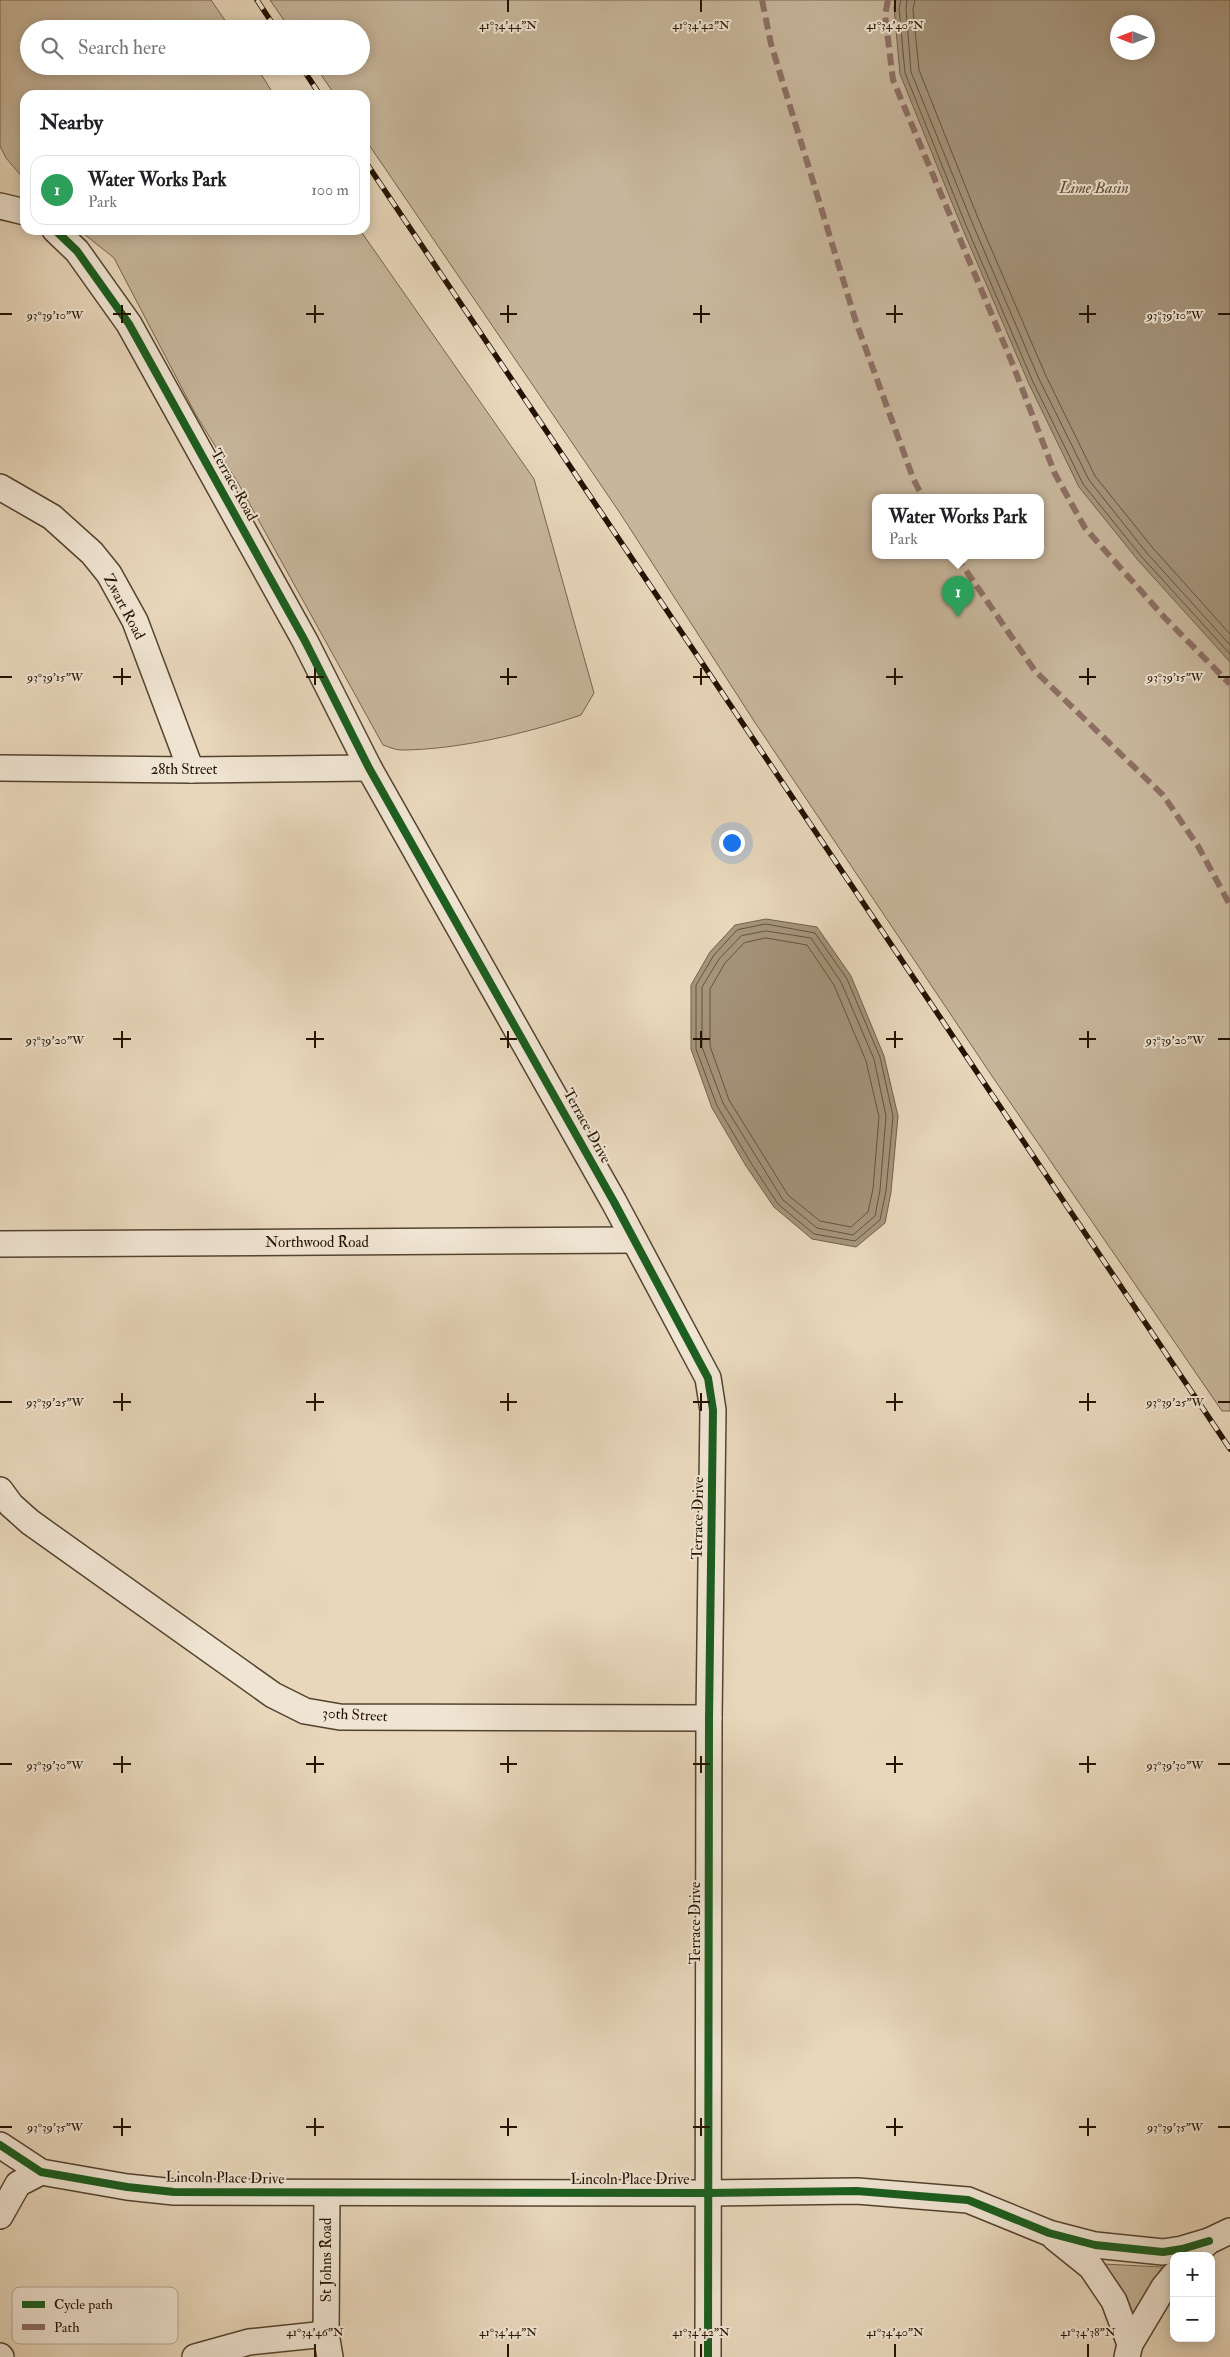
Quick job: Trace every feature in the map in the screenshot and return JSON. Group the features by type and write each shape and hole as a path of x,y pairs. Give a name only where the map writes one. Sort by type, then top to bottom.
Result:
{"street":[{"path":"0,206 20,211"},
{"name":"Terrace Road","path":"60,235 77,251 129,324 305,640 369,768"},
{"name":"Zwart Road","path":"0,488 52,517 92,553 108,574 135,621 190,770"},
{"name":"28th Street","path":"0,768 190,770 369,768"},
{"name":"Terrace Drive","path":"369,768 634,1240 708,1378 713,1410 709,1718 708,2357"},
{"name":"Northwood Road","path":"0,1244 634,1240"},
{"name":"30th Street","path":"0,1490 11,1505 30,1522 273,1694 304,1711 340,1718 709,1718"},
{"path":"0,2145 41,2172 18,2184 0,2216"},
{"name":"Lincoln Place Drive","path":"41,2172 127,2187 174,2192 708,2193 857,2191 968,2200 1049,2233 1095,2245 1163,2252 1211,2243"},
{"name":"St Johns Road","path":"327,2192 328,2346"},
{"path":"1049,2233 1091,2267 1114,2301 1128,2351"},
{"path":"1128,2351 1164,2287 1170,2280"},
{"path":"195,2357 249,2342 328,2346"}],"shaded area":[{"path":"0,0 211,0 225,20 20,20 20,75 262,75 271,90 20,90 20,174 6,158 0,146"},
{"path":"270,0 1230,0 1230,1411 1222,1411 992,1076 754,721 620,513 370,146 370,90 332,90 321,75 370,75 370,20 284,20"},
{"path":"85,235 363,235 534,479 594,693 581,715 516,734 469,744 401,750 383,745 238,483 196,415 114,258"},
{"path":"1103,2264 1162,2267 1132,2315"}],"water":[{"name":"Lime Basin","path":"896,0 1230,0 1230,662 1137,559 1079,487 1029,384 961,225 900,74 894,7"},
{"path":"766,919 817,927 851,976 884,1056 898,1116 891,1192 885,1223 856,1247 812,1239 774,1207 746,1166 712,1108 691,1049 691,985 710,952 735,925"}],"railway":[{"path":"257,0 270,20"},
{"path":"307,75 317,90"},
{"path":"370,168 1230,1449"}],"marked path":[{"path":"762,0 771,44 856,322 913,478 921,494"},
{"path":"888,0 885,15 893,80 1013,365 1055,474 1085,528 1165,618 1230,684"},
{"path":"958,559 1035,671 1163,795 1198,846 1230,905"}],"cycle path":[{"path":"60,235 77,251 129,324 305,641 369,768 614,1202 708,1378 713,1410 709,1718 708,2357"},
{"path":"0,2145 41,2172 127,2187 174,2192 708,2193 857,2191 968,2200 1049,2233 1095,2245 1163,2252 1182,2249 1209,2241"}],"place":[{"name":"Water Works Park","path":"958,617"}]}
